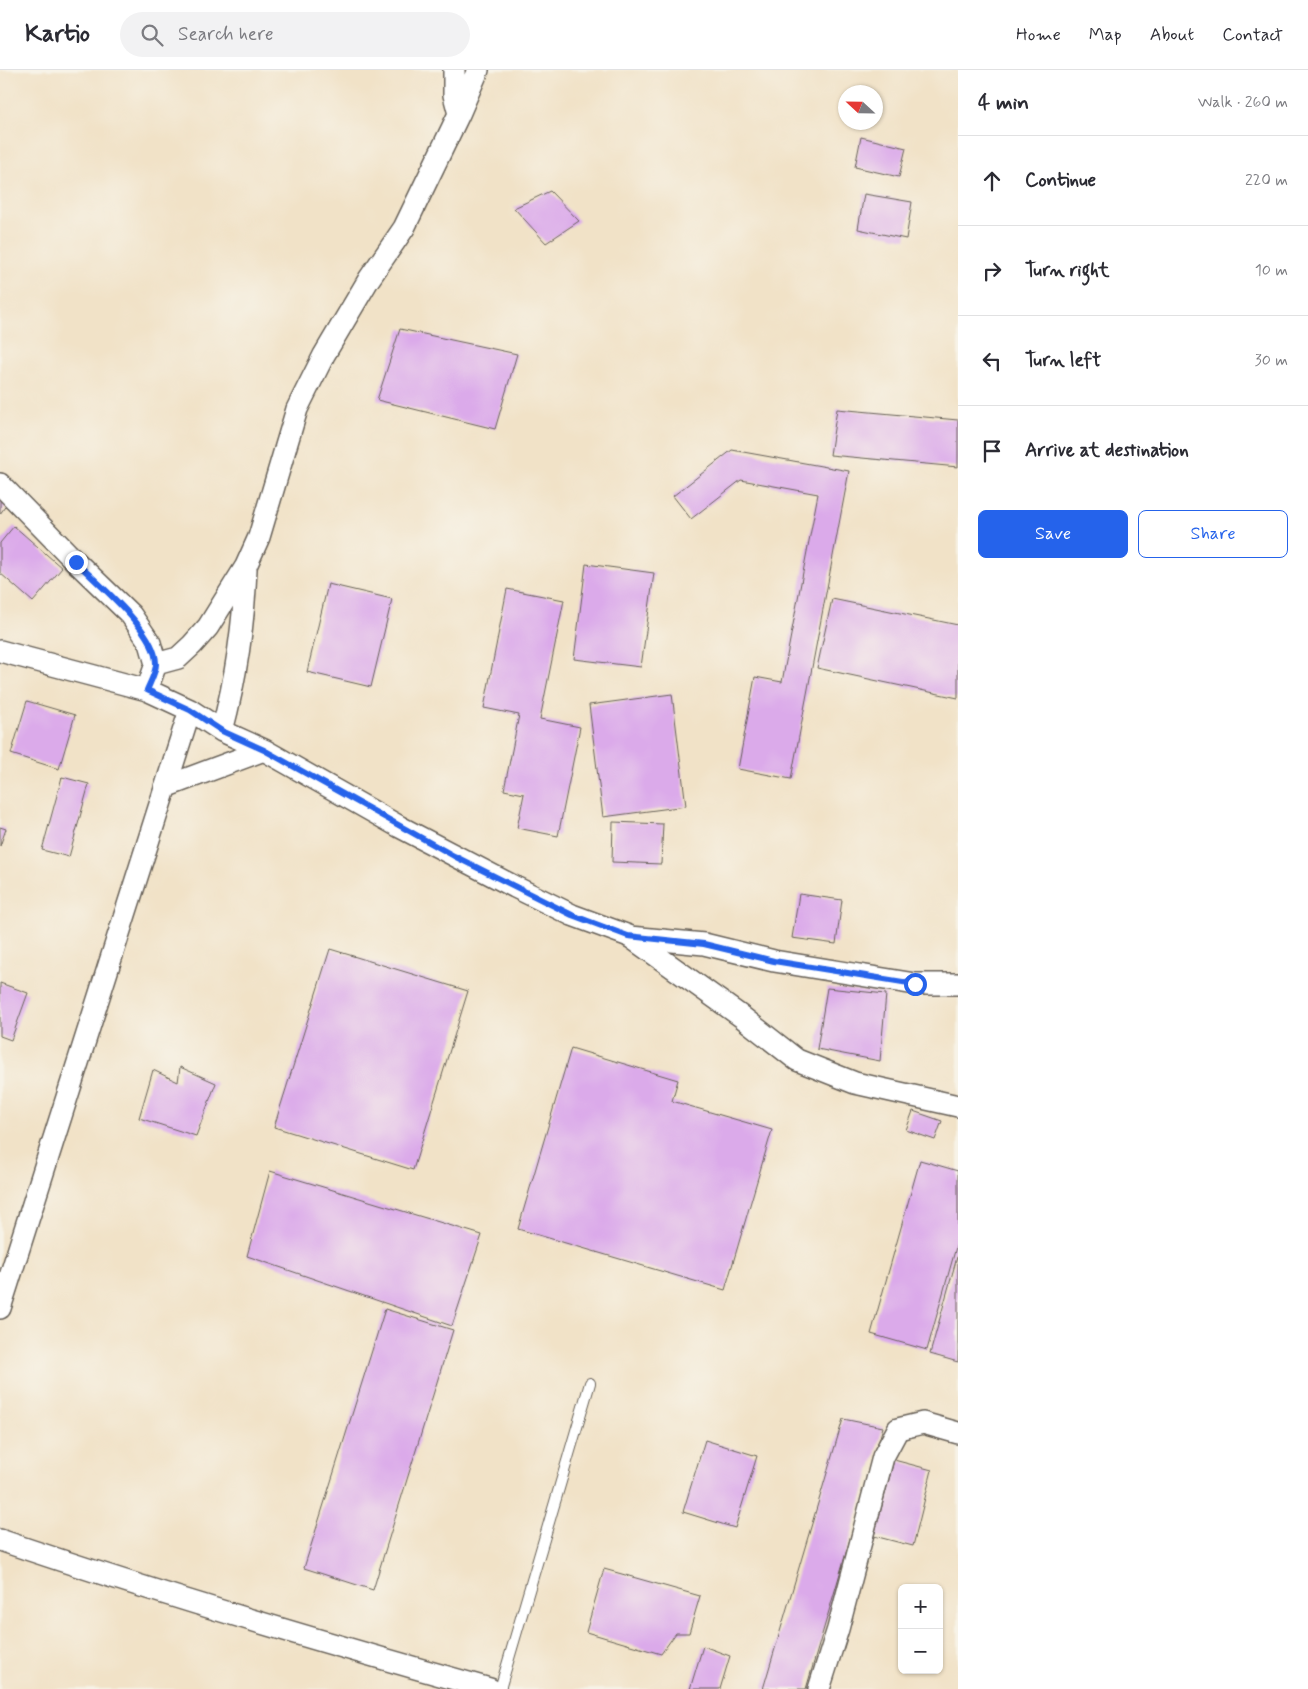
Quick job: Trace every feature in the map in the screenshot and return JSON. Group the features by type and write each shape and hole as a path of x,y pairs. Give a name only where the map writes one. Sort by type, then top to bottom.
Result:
{"street":[{"path":"454,70 454,95 459,114"},
{"path":"156,664 178,658 192,645 208,627 246,566 259,537 297,409 324,354 369,279 404,228 478,70"},
{"path":"0,484 131,616 150,643 156,664 147,690"},
{"path":"222,731 232,694 245,598 246,566"},
{"path":"0,652 147,690 190,710 222,731 264,750 400,827 506,883 572,915 628,936 704,944 774,961 906,982 958,984"},
{"path":"0,1308 190,710"},
{"path":"165,787 264,750"},
{"path":"628,936 742,1017 797,1060 855,1083 958,1106"},
{"path":"819,1689 838,1629 883,1457 894,1436 898,1429 922,1423 958,1433"},
{"path":"0,1540 124,1582 321,1642 490,1689"}],"lane":[{"path":"500,1689 590,1383"}],"building":[{"path":"861,137 906,148 899,177 855,167"},
{"path":"550,191 579,221 546,243 514,208"},
{"path":"864,194 912,202 906,239 858,229"},
{"path":"400,329 517,354 495,429 377,400"},
{"path":"837,409 958,420 958,467 830,455"},
{"path":"732,450 849,471 791,779 738,769 755,677 782,682 818,494 741,480 691,519 673,496"},
{"path":"0,495 9,501 0,514"},
{"path":"14,526 62,568 33,602 0,573 0,543"},
{"path":"586,564 654,573 641,667 574,659"},
{"path":"328,584 392,599 371,687 307,672"},
{"path":"507,589 564,600 540,719 580,727 558,836 517,828 524,794 504,790 519,715 484,708"},
{"path":"832,599 958,625 958,698 817,668"},
{"path":"672,694 686,806 603,817 589,705"},
{"path":"27,701 75,715 59,769 11,754"},
{"path":"62,777 89,784 69,857 42,850"},
{"path":"613,822 663,824 661,864 612,862"},
{"path":"0,827 6,829 0,846"},
{"path":"799,894 842,900 836,944 792,938"},
{"path":"330,949 468,991 413,1170 274,1127"},
{"path":"0,983 28,993 11,1040 0,1036"},
{"path":"827,988 886,994 880,1061 817,1049"},
{"path":"571,1048 678,1080 672,1101 772,1130 725,1290 518,1229"},
{"path":"180,1067 216,1083 196,1136 139,1118 153,1070 178,1082"},
{"path":"913,1111 942,1121 935,1140 906,1130"},
{"path":"920,1160 958,1171 958,1240 927,1350 871,1334"},
{"path":"270,1171 482,1235 452,1326 247,1256"},
{"path":"958,1257 958,1362 930,1354"},
{"path":"385,1309 453,1330 373,1590 304,1568"},
{"path":"843,1419 883,1427 806,1689 763,1689"},
{"path":"705,1440 757,1456 735,1528 683,1512"},
{"path":"894,1460 932,1470 913,1546 874,1536"},
{"path":"604,1569 700,1596 689,1633 676,1633 661,1654 586,1632"},
{"path":"703,1646 730,1656 720,1689 690,1689"}],"route":[{"path":"76,562 131,616 150,643 156,664 147,690 190,710 222,731 264,750 400,827 515,888 572,915 628,936 704,944 774,961 832,972 915,984"}]}
